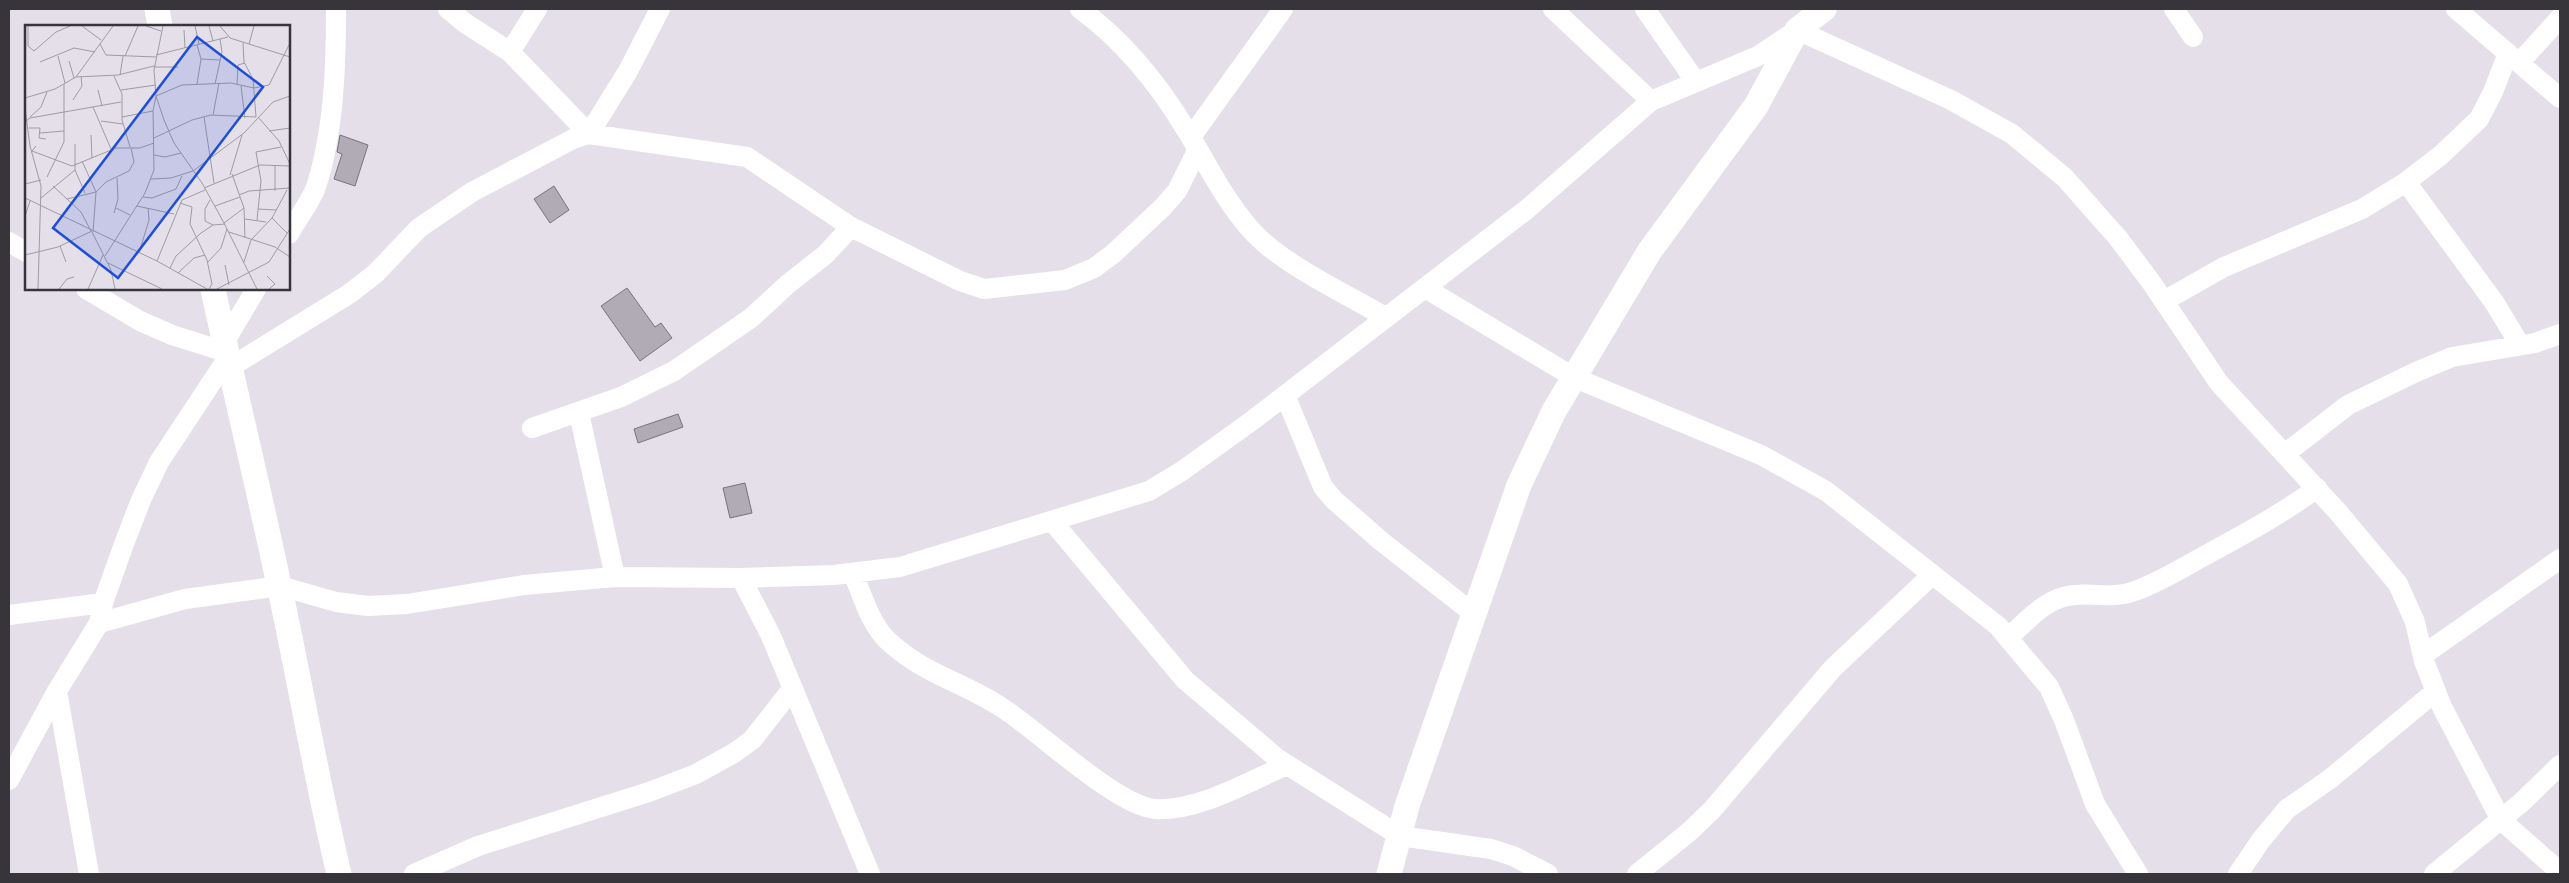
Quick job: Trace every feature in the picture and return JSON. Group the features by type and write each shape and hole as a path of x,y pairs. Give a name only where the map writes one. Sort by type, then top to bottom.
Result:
{"street":[{"path":"157,9 160,25"},
{"path":"290,232 315,189 328,139 336,44 336,9"},
{"path":"448,9 465,24 510,52 589,134"},
{"path":"510,52 537,9"},
{"path":"589,134 628,71 660,9"},
{"path":"1080,9 1103,26 1156,82 1228,202 1252,232 1278,254 1385,317"},
{"path":"88,290 140,321 172,336 227,355 349,294 375,274 420,228 472,192 573,139 589,134 747,157 851,227 960,281 984,289 1065,280 1100,264 1163,207 1176,191 1194,144 1283,9"},
{"path":"1553,9 1651,101"},
{"path":"1645,9 1696,82"},
{"path":"99,623 185,599 280,586 336,602 368,606 408,604 524,585 616,577 741,578 853,573 900,567 1149,491 1182,471 1284,395 1526,210 1651,101 1758,56 1824,9"},
{"path":"2174,9 2193,37"},
{"path":"2456,9 2560,98"},
{"path":"2164,301 2224,266 2362,209 2406,182 2441,155 2479,119 2514,58 2560,18"},
{"path":"1797,30 1951,100 2012,134 2065,178 2118,238 2164,301 2219,383 2317,488 2372,550 2398,584 2415,622 2423,655 2436,691 2474,774 2501,820 2560,872"},
{"path":"1389,874 1407,806 1519,485 1554,411 1649,252 1756,106 1797,30"},
{"path":"2406,182 2494,302 2520,345"},
{"path":"532,428 621,397 674,371 751,318 788,284 825,255 851,227"},
{"path":"9,242 25,251"},
{"path":"1425,288 1575,378 1760,455 1818,486 2009,637 2049,687 2064,720 2094,804 2138,874"},
{"path":"213,290 280,586 316,779 339,874"},
{"path":"9,780 57,691 99,623 104,603 141,500 159,462 227,355 256,290"},
{"path":"2286,454 2348,404 2382,387 2452,358 2535,343 2560,334"},
{"path":"1284,395 1310,451 1323,486 1334,500 1381,541 1474,614"},
{"path":"579,413 616,577"},
{"path":"2009,637 2040,608 2055,599 2074,595 2113,597 2133,592 2164,578 2260,526 2317,488"},
{"path":"1052,521 1185,680 1287,765 1400,836 1490,849 1513,856 1548,874"},
{"path":"2423,655 2560,559"},
{"path":"853,573 874,623 885,638 904,655 939,676 1001,706 1100,782 1131,801 1153,808 1174,809 1202,802 1287,765"},
{"path":"1637,874 1712,810 1833,668 1932,575"},
{"path":"741,578 771,636 870,874"},
{"path":"9,615 104,603"},
{"path":"414,874 478,846 649,792 696,774 734,754 752,740 792,689"},
{"path":"57,691 89,874"},
{"path":"2238,874 2287,809 2330,779 2436,691"},
{"path":"2434,874 2501,820 2560,765"}],"building":[{"path":"340,135 368,145 355,186 334,179 342,154 337,152"},
{"path":"554,186 569,210 550,223 534,199"},
{"path":"627,288 655,327 661,323 672,338 640,361 601,306"},
{"path":"678,414 683,427 638,443 634,429"},
{"path":"745,483 752,513 730,518 723,488"}]}
